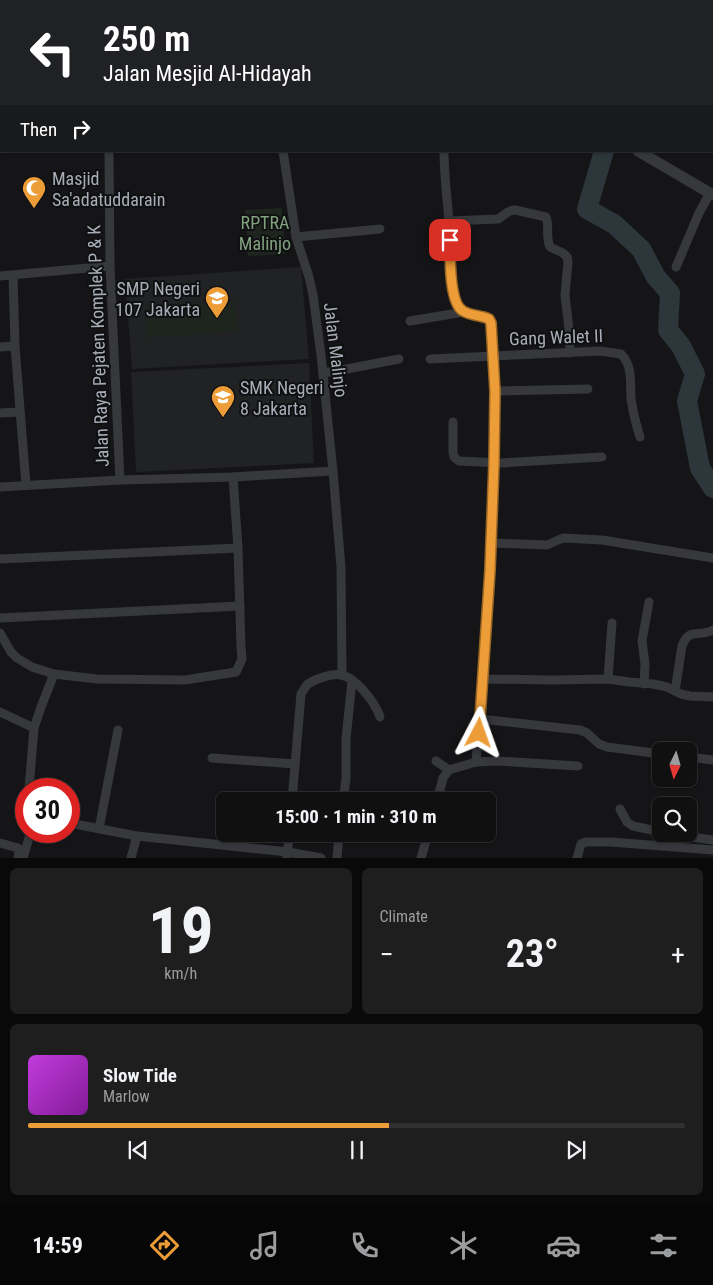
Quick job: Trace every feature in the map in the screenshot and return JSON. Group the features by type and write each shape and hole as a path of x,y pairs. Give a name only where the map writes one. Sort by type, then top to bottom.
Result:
{"street":[{"name":"Jalan Raya Pejaten Komplek P & K","path":"109,152 110,266 120,480"},
{"name":"Jalan Malinjo","path":"283,152 296,237 309,277 319,334 341,567 342,675"},
{"path":"444,152 450,260 454,294 459,308 464,312 489,319 494,355 494,463 491,543 476,762"},
{"path":"640,152 711,194 699,213 676,267"},
{"path":"449,221 498,219 510,210 546,216 548,220 547,240 550,247 567,256 565,295 570,353"},
{"path":"296,237 380,229"},
{"path":"0,276 110,266"},
{"path":"13,275 15,346 26,485"},
{"path":"410,321 464,312"},
{"path":"0,347 15,346"},
{"name":"Gang Walet II","path":"430,359 570,353 613,352 622,354 628,364 635,421 640,437"},
{"path":"323,372 399,359"},
{"path":"495,391 588,389"},
{"path":"0,413 20,412"},
{"path":"453,422 453,453 456,460 463,462 494,463 602,457"},
{"path":"0,487 333,471"},
{"path":"0,633 11,652 17,658 32,667 54,674 97,679 185,680 236,672 242,659 233,477"},
{"path":"491,543 547,545 563,538 602,540 713,558"},
{"path":"0,559 238,548"},
{"path":"644,684 645,664 642,641 649,602"},
{"path":"0,618 240,606"},
{"path":"608,678 612,623"},
{"path":"675,691 685,639 689,635 704,634 713,630"},
{"path":"30,778 34,728 54,674"},
{"path":"293,792 301,694 307,685 316,680 334,675 342,675 352,681 371,700 377,708 380,717"},
{"path":"482,679 552,680 608,678 667,688 690,696 713,697"},
{"path":"344,792 346,739 352,681"},
{"path":"0,712 34,728"},
{"path":"480,719 580,730 607,748 652,753"},
{"path":"100,829 118,730"},
{"path":"212,758 295,764"},
{"path":"698,758 713,760"},
{"path":"436,762 449,770"},
{"path":"439,792 443,778 449,770 476,762 578,766"},
{"path":"620,809 627,822 633,826 652,830"},
{"path":"80,825 137,836 321,858"},
{"path":"131,858 137,836"},
{"path":"697,838 713,840"},
{"path":"287,855 288,842"},
{"path":"337,858 338,842"},
{"path":"421,858 426,842"},
{"path":"577,858 581,844 586,842 611,842 713,850"},
{"path":"0,843 18,848 18,858"},
{"path":"23,858 27,843"}],"shaded area":[{"name":"SMP Negeri 107 Jakarta","path":"301,267 309,359 132,369 125,279"},
{"name":"SMK Negeri 8 Jakarta","path":"309,363 314,463 136,472 131,372"}],"green space":[{"name":"RPTRA Malinjo","path":"282,208 285,254 248,256 245,210"},
{"path":"236,301 238,332 146,337 145,305"}],"waterway":[{"path":"604,152 587,209 614,224 641,249 656,277 670,293 668,330 681,346 695,374 687,401 700,468 713,488"}],"place":[{"name":"Masjid Sa'adatuddarain","path":"34,209"},
{"name":"SMP Negeri 107 Jakarta","path":"217,319"},
{"name":"SMK Negeri 8 Jakarta","path":"223,418"}],"route":[{"path":"450,240 450,260 457,304 464,312 489,319 494,355 494,463 490,570 479,733"}]}
